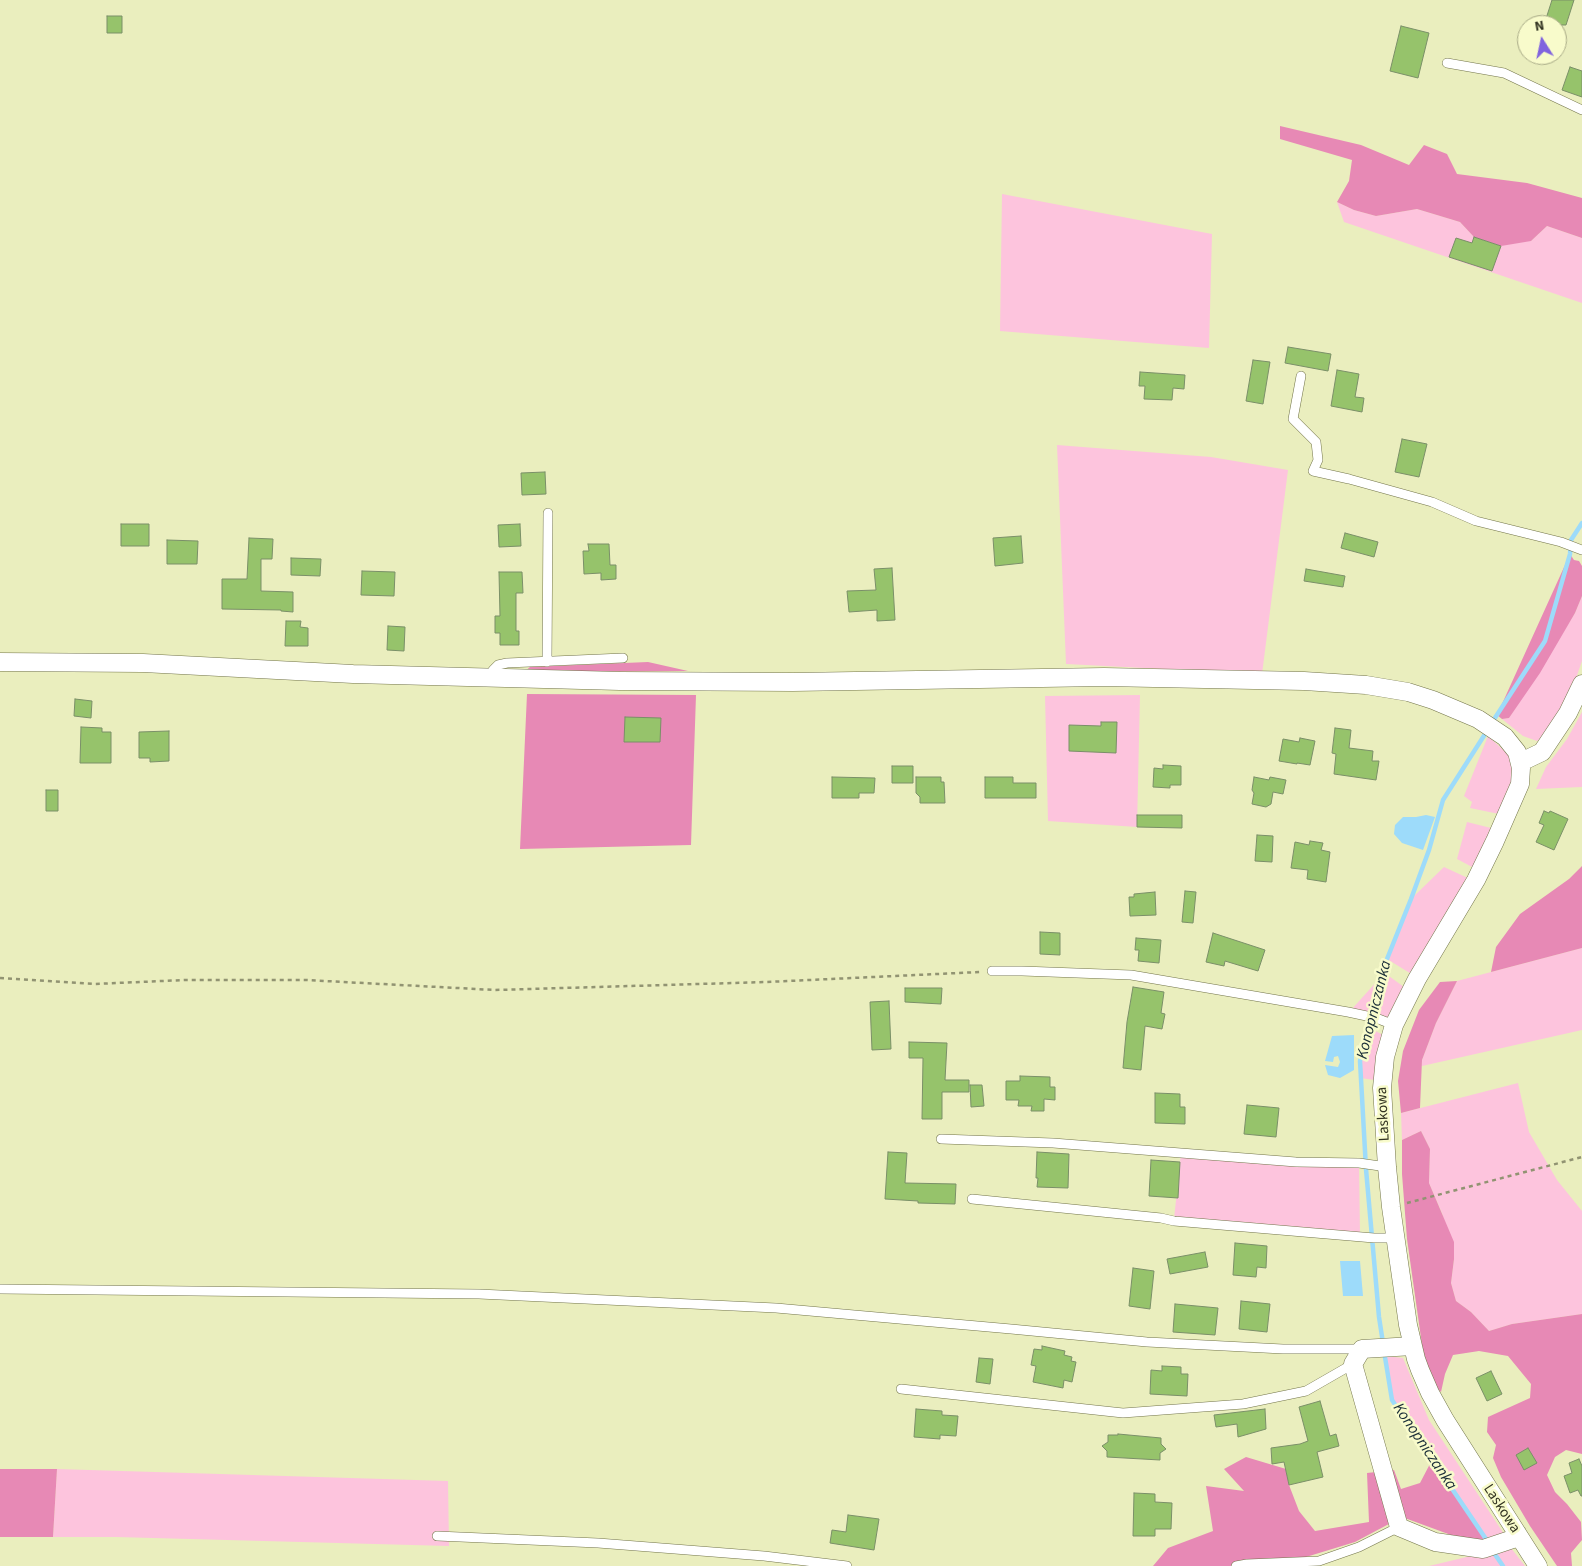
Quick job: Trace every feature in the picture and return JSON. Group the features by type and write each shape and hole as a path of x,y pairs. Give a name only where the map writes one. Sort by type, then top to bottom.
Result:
{"street":[{"path":"0,662 143,663 353,674 620,681 793,682 1104,677 1304,681 1366,685 1408,692 1433,700 1478,719 1510,742 1521,762 1542,752 1568,713 1582,684"},
{"name":"Laskowa","path":"1521,762 1518,791 1495,841 1476,880 1417,980 1394,1025 1385,1058 1379,1166 1391,1207 1408,1325 1420,1370 1436,1404 1538,1566"},
{"path":"1413,1346 1371,1352 1399,1527 1435,1542 1483,1549 1513,1539 1517,1533"}],"lane":[{"path":"1447,63 1504,73 1582,110"},
{"path":"1301,376 1293,419 1316,442 1318,460 1313,471 1432,502 1476,521 1561,542 1580,549"},
{"path":"547,662 548,513"},
{"path":"491,678 493,670 498,665 508,663 623,658"},
{"path":"992,971 1131,974 1365,1015 1394,1025"},
{"path":"941,1139 1054,1143 1296,1162 1359,1163 1379,1166"},
{"path":"972,1199 1161,1218 1174,1221 1374,1238 1396,1238"},
{"path":"0,1289 488,1294 776,1308 1011,1328 1147,1342 1371,1352"},
{"path":"901,1389 1123,1412 1243,1404 1306,1391 1371,1352"},
{"path":"1236,1566 1319,1561 1358,1547 1399,1527"},
{"path":"437,1536 598,1544 764,1556 847,1566"}],"path":[{"path":"0,978 94,984 185,980 306,980 496,990 767,982 992,971"},
{"path":"1391,1207 1582,1157"}],"shaded area":[{"path":"1280,126 1361,145 1409,165 1424,145 1447,154 1457,174 1527,183 1582,198 1582,238 1547,226 1531,241 1501,246 1474,237 1460,222 1417,209 1376,216 1354,210 1337,202 1349,181 1352,160 1280,139"},
{"path":"1002,194 1212,234 1209,348 1000,331"},
{"path":"1337,202 1354,210 1376,216 1417,209 1460,222 1474,237 1531,241 1547,226 1582,238 1582,303 1344,222"},
{"path":"1057,445 1211,457 1288,470 1262,674 1066,664"},
{"path":"1570,554 1582,566 1582,596 1575,613 1540,673 1509,718 1502,719 1497,715"},
{"path":"1582,596 1582,661 1572,690 1551,729 1537,741 1523,736 1502,719 1509,718 1575,613"},
{"path":"648,662 688,671 524,672 530,667"},
{"path":"527,694 696,695 691,845 520,849"},
{"path":"1140,695 1137,827 1048,821 1045,696"},
{"path":"1582,712 1582,787 1536,789 1546,767 1567,739"},
{"path":"1488,736 1510,756 1513,769 1511,788 1499,814 1470,808 1472,802 1464,796"},
{"path":"1467,822 1495,829 1474,868 1457,859"},
{"path":"1582,866 1582,948 1491,972 1496,947 1520,914 1569,879"},
{"path":"1444,867 1470,879 1413,975 1387,959 1411,899"},
{"path":"1582,948 1582,1030 1422,1066 1422,1060 1436,1023 1457,981"},
{"path":"1382,971 1404,987 1387,1024 1351,1010 1379,979"},
{"path":"1457,981 1436,1023 1422,1060 1420,1108 1401,1113 1398,1081 1403,1051 1419,1010 1440,982"},
{"path":"1368,1027 1383,1035 1375,1080 1360,1078 1360,1061"},
{"path":"1518,1083 1529,1132 1557,1180 1582,1211 1582,1314 1512,1324 1489,1331 1471,1312 1456,1301 1451,1283 1454,1259 1442,1213 1429,1183 1430,1149 1421,1131 1402,1140 1401,1113"},
{"path":"1421,1131 1430,1149 1429,1183 1454,1242 1451,1283 1456,1301 1471,1312 1489,1331 1512,1324 1582,1314 1582,1454 1566,1450 1555,1457 1547,1475 1555,1492 1581,1522 1582,1540 1571,1553 1572,1566 1557,1566 1530,1526 1501,1477 1493,1458 1496,1445 1487,1432 1488,1417 1530,1398 1531,1384 1508,1356 1479,1351 1453,1355 1445,1374 1441,1392 1432,1384 1424,1359 1407,1239 1402,1174 1402,1140"},
{"path":"1181,1153 1359,1163 1360,1236 1174,1219"},
{"path":"1385,1356 1403,1358 1429,1420 1504,1534 1488,1542 1432,1460 1392,1400"},
{"path":"1246,1457 1286,1469 1289,1485 1299,1511 1315,1531 1369,1522 1367,1473 1394,1470 1401,1489 1420,1483 1432,1460 1488,1542 1470,1542 1402,1517 1355,1542 1306,1557 1309,1566 1153,1566 1168,1548 1213,1531 1206,1486 1244,1491 1224,1469"},
{"path":"0,1469 57,1469 53,1537 0,1537"},
{"path":"57,1469 448,1481 449,1546 53,1537"},
{"path":"1511,1548 1525,1566 1429,1566 1500,1549"}],"water":[{"path":"1426,815 1435,817 1423,850 1402,843 1394,834 1395,825 1403,817"},
{"path":"1354,1035 1354,1070 1340,1078 1328,1075 1325,1065 1338,1067 1340,1062 1338,1056 1334,1057 1333,1062 1325,1061 1332,1036"},
{"path":"1340,1261 1360,1261 1363,1296 1343,1296"}],"building":[{"path":"1552,0 1574,0 1567,22 1567,15 1547,15"},
{"path":"107,16 122,16 122,33 107,33"},
{"path":"1401,26 1429,33 1418,78 1390,71"},
{"path":"1570,67 1582,71 1582,97 1562,90"},
{"path":"1474,237 1501,246 1492,271 1449,257 1456,238 1472,243"},
{"path":"1288,347 1331,354 1328,371 1285,363"},
{"path":"1253,360 1270,362 1263,404 1246,401"},
{"path":"1337,370 1359,374 1355,397 1364,398 1362,412 1331,406"},
{"path":"1140,372 1185,375 1184,389 1173,388 1172,400 1144,399 1145,386 1139,386"},
{"path":"1402,439 1427,444 1419,477 1395,472"},
{"path":"545,472 546,494 522,495 521,473"},
{"path":"121,524 149,524 149,546 121,546"},
{"path":"520,524 521,546 499,547 498,525"},
{"path":"1345,533 1378,542 1374,557 1341,548"},
{"path":"1021,536 1023,563 995,566 993,538"},
{"path":"249,538 273,539 272,559 261,559 261,591 293,592 293,612 222,609 222,579 247,579"},
{"path":"167,540 198,541 197,564 167,564"},
{"path":"588,544 609,544 610,565 616,565 616,579 601,580 601,573 584,574 583,551 589,551"},
{"path":"291,558 321,559 320,576 291,575"},
{"path":"892,568 895,620 877,621 877,610 849,612 847,591 876,590 874,569"},
{"path":"1306,569 1345,576 1343,587 1304,581"},
{"path":"362,571 395,572 394,596 361,595"},
{"path":"499,572 522,572 523,593 516,593 516,631 519,631 519,645 500,645 500,633 495,633 495,616 500,616"},
{"path":"286,621 301,621 300,627 308,628 308,646 285,646"},
{"path":"388,626 405,627 404,651 387,650"},
{"path":"75,699 92,701 91,718 74,716"},
{"path":"625,717 661,718 660,742 624,742"},
{"path":"1101,722 1117,722 1116,753 1069,751 1069,725 1101,726"},
{"path":"81,727 102,728 102,732 111,732 111,763 80,763"},
{"path":"1335,728 1351,730 1349,748 1373,751 1372,761 1379,761 1376,780 1334,774 1336,754 1332,753"},
{"path":"169,731 169,761 150,762 150,758 139,758 139,732"},
{"path":"1300,738 1315,741 1310,765 1279,761 1283,739 1299,742"},
{"path":"1163,765 1181,766 1181,785 1170,785 1170,788 1153,787 1154,768 1163,769"},
{"path":"892,766 913,766 913,783 892,783"},
{"path":"832,777 875,778 874,793 859,793 859,798 832,798"},
{"path":"916,777 941,777 941,782 944,782 945,803 920,803 920,797 916,793"},
{"path":"985,777 1013,777 1013,783 1036,783 1036,798 985,798"},
{"path":"1254,777 1269,780 1270,777 1286,780 1283,794 1273,792 1271,804 1266,807 1252,804"},
{"path":"46,790 58,790 58,811 46,811"},
{"path":"1544,811 1549,813 1550,811 1568,819 1554,850 1536,842 1544,825 1539,823"},
{"path":"1137,815 1182,815 1182,828 1137,827"},
{"path":"1257,835 1273,836 1272,862 1255,861"},
{"path":"1310,841 1323,843 1321,850 1330,852 1326,882 1307,879 1308,870 1291,868 1295,842 1309,845"},
{"path":"1185,891 1196,892 1193,923 1182,922"},
{"path":"1155,892 1156,915 1130,916 1129,897 1134,897 1134,894"},
{"path":"1040,932 1060,933 1060,955 1040,954"},
{"path":"1213,933 1265,950 1258,971 1225,961 1224,966 1206,962"},
{"path":"1136,938 1161,940 1159,963 1138,961 1139,950 1135,950"},
{"path":"1133,987 1164,992 1161,1013 1165,1014 1162,1029 1145,1026 1141,1070 1123,1068 1127,1022"},
{"path":"905,988 942,988 941,1004 905,1002"},
{"path":"889,1001 891,1049 872,1050 870,1002"},
{"path":"909,1042 947,1043 945,1080 969,1080 969,1092 942,1092 942,1119 922,1119 923,1058 909,1058"},
{"path":"1020,1076 1050,1077 1050,1087 1055,1087 1055,1100 1044,1099 1044,1111 1031,1111 1032,1106 1018,1106 1019,1100 1006,1100 1006,1081 1020,1081"},
{"path":"970,1085 982,1085 984,1106 971,1107"},
{"path":"1155,1093 1180,1094 1180,1107 1185,1107 1185,1124 1155,1123"},
{"path":"1247,1105 1279,1108 1276,1137 1244,1134"},
{"path":"888,1152 907,1153 905,1183 956,1184 955,1204 918,1203 918,1201 885,1199"},
{"path":"1037,1152 1069,1154 1068,1188 1037,1187"},
{"path":"1151,1160 1180,1162 1178,1198 1149,1196"},
{"path":"1235,1243 1267,1246 1266,1268 1257,1267 1256,1277 1233,1275"},
{"path":"1205,1252 1208,1267 1170,1274 1167,1259"},
{"path":"1133,1268 1154,1271 1150,1309 1129,1306"},
{"path":"1241,1301 1270,1304 1267,1332 1239,1329"},
{"path":"1175,1304 1218,1308 1215,1335 1173,1332"},
{"path":"1042,1346 1065,1351 1064,1355 1072,1357 1071,1361 1076,1362 1072,1382 1064,1380 1063,1388 1033,1382 1036,1366 1031,1365 1034,1349 1042,1350"},
{"path":"979,1358 993,1359 990,1384 976,1382"},
{"path":"1162,1366 1181,1367 1181,1374 1188,1374 1187,1396 1150,1394 1151,1370 1162,1371"},
{"path":"1491,1371 1502,1394 1487,1401 1476,1378"},
{"path":"1320,1401 1330,1436 1336,1434 1339,1446 1317,1452 1323,1477 1289,1485 1284,1462 1272,1464 1271,1448 1308,1441 1299,1407"},
{"path":"916,1409 942,1411 942,1415 958,1416 956,1436 940,1435 940,1439 914,1437"},
{"path":"1265,1409 1266,1429 1238,1437 1237,1424 1216,1427 1214,1415"},
{"path":"1118,1434 1161,1438 1161,1444 1166,1449 1160,1453 1160,1460 1107,1457 1107,1451 1102,1446 1108,1442 1108,1435"},
{"path":"1528,1448 1537,1463 1524,1470 1516,1455"},
{"path":"1579,1459 1582,1466 1582,1496 1578,1490 1570,1493 1564,1476 1572,1473 1569,1463"},
{"path":"1134,1493 1155,1494 1155,1502 1172,1503 1171,1529 1155,1529 1155,1536 1133,1536"},
{"path":"848,1515 879,1519 874,1550 830,1543 832,1530 846,1532"}],"waterway":[{"name":"Konopniczanka","path":"1491,724 1545,641 1570,554 1571,540 1582,523"},
{"name":"Konopniczanka","path":"1383,1343 1366,1169 1360,1061 1371,1012 1387,959 1429,850 1443,800 1487,731"},
{"name":"Konopniczanka","path":"1384,1351 1392,1400 1488,1542"},
{"name":"Konopniczanka","path":"1494,1553 1503,1566"}]}
